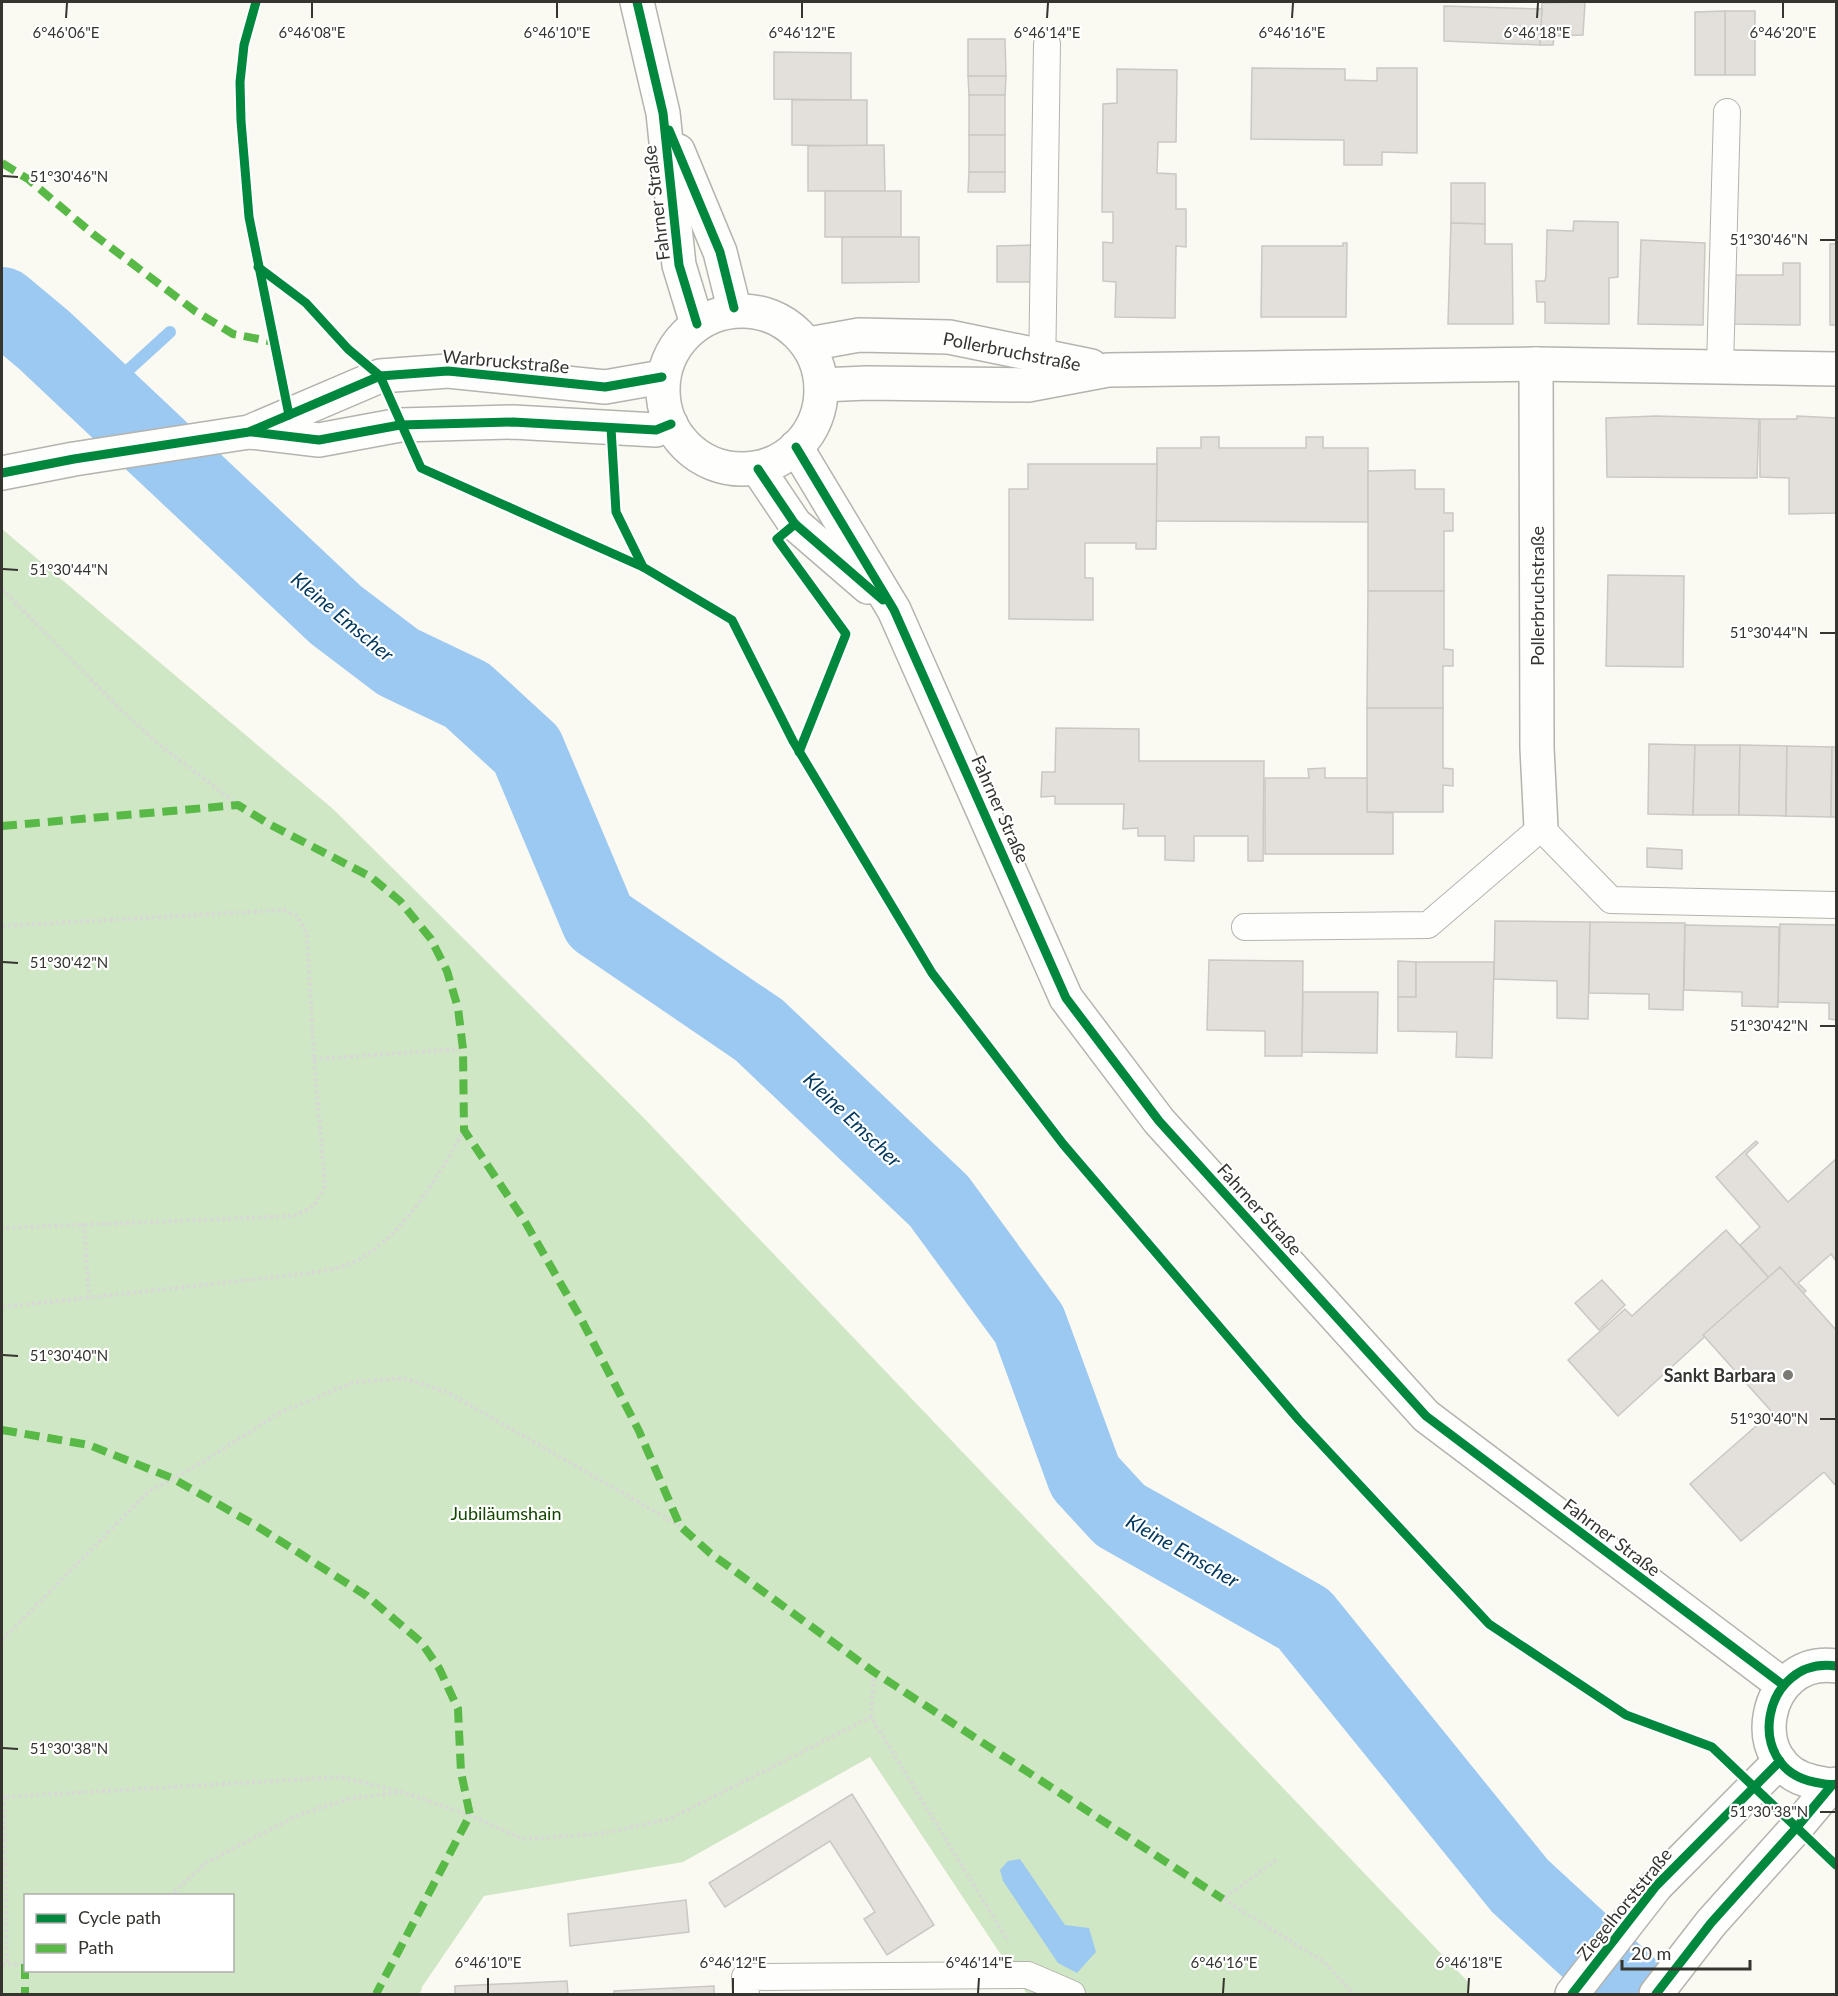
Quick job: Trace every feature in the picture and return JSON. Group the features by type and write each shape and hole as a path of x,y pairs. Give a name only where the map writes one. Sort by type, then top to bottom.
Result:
{"street":[{"name":"Fahrner Straße","path":"637,2 663,113 679,265 697,324"},
{"name":"Fahrner Straße","path":"663,113 720,252 734,308"},
{"path":"734,308 757,311 786,322 809,344 821,373 821,405 809,434 787,456 758,469 727,469 698,457 675,435 663,406 662,378 675,345 697,324 734,308"},
{"name":"Pollerbruchstraße","path":"809,344 859,335 949,337 1042,369 1536,364 1836,369"},
{"name":"Pollerbruchstraße","path":"1536,364 1537,736 1541,828"},
{"name":"Pollerbruchstraße","path":"821,385 867,382 1028,385 1042,369"},
{"name":"Warbruckstraße","path":"2,473 74,459 249,432 380,376 448,371 605,387 662,378"},
{"name":"Warbruckstraße","path":"249,432 319,441 400,425 513,423 656,430 671,424"},
{"name":"Fahrner Straße","path":"796,447 894,610 1066,998 1159,1121 1426,1416 1783,1685"},
{"name":"Fahrner Straße","path":"758,469 795,524 894,610"},
{"path":"1834,1784 1803,1780 1780,1761 1769,1737 1770,1709 1783,1685 1807,1669 1826,1664 1836,1666"},
{"name":"Ziegelhorststraße","path":"1572,1995 1656,1886 1780,1761"},
{"path":"1656,1995 1711,1923 1834,1784"}],"lane":[{"path":"1042,369 1047,44"},
{"path":"1720,367 1727,112"},
{"path":"1245,927 1428,925 1541,828 1611,900 1836,905"},
{"path":"746,1995 745,1977 1028,1975 1072,1995"}],"path":[{"path":"2,589 120,709 156,742 238,805"},
{"path":"2,926 284,910 297,916 306,934 314,1059 326,1186 314,1206 294,1215 2,1228"},
{"path":"314,1059 463,1049"},
{"path":"2,1307 310,1273 347,1265 380,1245 409,1215 444,1168 464,1130"},
{"path":"84,1224 90,1297"},
{"path":"2,1640 148,1492 201,1463 280,1412 355,1382 403,1378 447,1392 680,1526"},
{"path":"874,1672 871,1717 1028,1975"},
{"path":"24,1964 4,1965 3,1796 341,1777 402,1792 470,1815 522,1839 599,1834 669,1819 871,1717"},
{"path":"172,1894 207,1863 298,1815 352,1798 402,1792"},
{"path":"1276,1860 1223,1899 1324,1962 1354,1995"}],"green space":[{"name":"Jubiläumshain","path":"2,529 333,809 642,1116 1470,1984 1466,1994 1027,1994 870,1757 683,1862 484,1896 422,1987 420,1994 2,1994"}],"water":[{"path":"1020,1859 1065,1925 1089,1928 1096,1952 1077,1973 1058,1963 1003,1881 1000,1870 1008,1861"}],"building":[{"path":"1585,2 1583,35 1554,36 1553,45 1540,45 1542,3"},
{"path":"1444,6 1542,9 1540,45 1444,41"},
{"path":"1725,11 1755,11 1755,75 1725,75"},
{"path":"1725,11 1725,75 1695,75 1695,12"},
{"path":"968,39 1005,39 1006,76 968,76"},
{"path":"774,52 851,53 851,100 774,99"},
{"path":"1252,68 1345,69 1345,80 1377,81 1377,68 1417,68 1417,153 1382,152 1382,165 1344,165 1344,140 1251,139"},
{"path":"1117,69 1177,70 1176,142 1158,142 1157,173 1176,174 1176,209 1186,209 1186,247 1176,246 1175,318 1115,317 1116,282 1103,281 1103,242 1113,243 1113,212 1102,212 1103,104 1117,103"},
{"path":"968,76 1006,76 1005,95 969,95"},
{"path":"969,95 1005,95 1005,135 969,135"},
{"path":"792,100 867,100 867,146 792,145"},
{"path":"969,135 1005,135 1005,172 969,172"},
{"path":"884,145 885,191 808,191 808,146"},
{"path":"969,172 1005,172 1005,192 968,192"},
{"path":"1451,183 1485,183 1485,224 1451,223"},
{"path":"825,191 901,191 901,237 825,237"},
{"path":"1574,221 1618,222 1618,277 1609,278 1609,324 1545,323 1545,302 1537,302 1536,281 1545,281 1546,275 1547,230 1573,231"},
{"path":"1451,223 1485,224 1485,244 1512,244 1513,324 1448,324"},
{"path":"842,237 919,237 919,282 842,283"},
{"path":"1641,240 1705,243 1703,325 1638,324"},
{"path":"1343,243 1347,243 1346,317 1261,317 1262,246 1343,246"},
{"path":"1830,244 1836,244 1836,325 1830,325"},
{"path":"1035,245 1035,282 997,282 997,246"},
{"path":"1783,263 1800,263 1800,325 1734,324 1735,275 1783,275"},
{"path":"1656,416 1759,419 1757,478 1607,477 1606,418"},
{"path":"1797,416 1836,418 1836,513 1789,514 1789,478 1760,477 1760,419 1797,419"},
{"path":"1201,437 1219,437 1219,448 1306,448 1306,437 1323,437 1323,448 1368,448 1368,522 1156,521 1157,448 1201,448"},
{"path":"1028,464 1157,464 1156,549 1136,549 1136,543 1085,543 1085,578 1093,578 1093,620 1009,619 1009,489 1028,489"},
{"path":"1415,470 1415,489 1444,489 1444,513 1453,513 1453,531 1444,531 1444,591 1368,591 1368,471"},
{"path":"1608,575 1684,576 1683,667 1606,666"},
{"path":"1368,591 1444,591 1444,649 1453,650 1453,666 1443,666 1443,708 1367,708"},
{"path":"1367,708 1443,708 1443,768 1453,769 1453,786 1443,785 1443,812 1367,812"},
{"path":"1056,728 1139,729 1139,761 1264,761 1263,861 1248,861 1248,836 1194,836 1194,861 1165,860 1165,836 1138,836 1138,828 1123,829 1124,804 1055,804 1055,796 1041,797 1042,772 1055,772"},
{"path":"1649,744 1695,745 1693,815 1648,814"},
{"path":"1695,745 1740,745 1739,815 1693,815"},
{"path":"1740,745 1787,746 1786,816 1739,815"},
{"path":"1787,746 1832,747 1831,817 1786,816"},
{"path":"1832,747 1836,747 1836,817 1831,817"},
{"path":"1325,768 1325,778 1367,778 1367,812 1393,813 1393,854 1265,854 1265,778 1309,778 1308,769"},
{"path":"1647,848 1682,850 1682,869 1647,867"},
{"path":"1495,921 1590,922 1588,1019 1557,1018 1557,981 1494,979"},
{"path":"1590,922 1685,923 1683,1010 1649,1009 1649,994 1589,993"},
{"path":"1780,924 1836,925 1836,1020 1829,1019 1829,1003 1778,1002"},
{"path":"1685,925 1779,927 1778,1007 1742,1006 1742,992 1684,990"},
{"path":"1209,960 1303,961 1302,1056 1265,1056 1265,1031 1207,1030"},
{"path":"1398,961 1416,962 1416,997 1398,997"},
{"path":"1416,962 1494,962 1492,1058 1456,1057 1457,1032 1398,1031 1398,997 1416,997"},
{"path":"1303,992 1378,992 1377,1053 1302,1052"},
{"path":"1756,1141 1758,1143 1746,1154 1788,1202 1836,1159 1836,1261 1831,1254 1798,1283 1806,1291 1803,1293 1780,1267 1769,1278 1740,1245 1760,1227 1716,1177"},
{"path":"1726,1230 1769,1278 1618,1416 1568,1360 1625,1309 1632,1316"},
{"name":"Sankt Barbara","path":"1780,1267 1836,1330 1836,1486 1824,1472 1741,1541 1690,1484 1772,1412 1703,1335"},
{"path":"1602,1280 1625,1305 1599,1330 1575,1303"},
{"path":"852,1794 934,1925 887,1955 864,1919 875,1912 830,1841 725,1907 709,1883"},
{"path":"686,1900 689,1932 570,1946 568,1914"},
{"path":"567,1981 568,1994 455,1994 455,1986"},
{"path":"714,1986 714,1994 614,1994 614,1991"}],"waterway":[{"name":"Kleine Emscher","path":"2,305 44,340 336,615 398,662 467,695 527,750 599,921 759,1030 939,1201 1029,1324 1085,1477 1120,1515 1304,1619 1520,1886 1637,1994"},
{"path":"102,394 170,332"}],"marked path":[{"path":"2,163 28,179 93,234 195,311 233,334 274,342"},
{"path":"2,826 238,805 269,824 371,877 400,901 431,939 447,971 458,1008 463,1049 464,1130 524,1220 580,1317 639,1431 680,1526 710,1553 874,1672 1223,1899"},
{"path":"2,1430 89,1445 172,1478 255,1525 367,1596 421,1642 439,1668 458,1709 461,1772 470,1815 376,1994"},
{"path":"25,1972 25,1994"}],"cycle path":[{"path":"256,2 244,45 240,82 241,121 249,217 289,415"},
{"path":"637,2 663,113 679,265 697,324"},
{"path":"669,130 720,252 734,308"},
{"path":"258,267 306,303 348,349 380,376 421,468 643,567 732,620 793,741 932,973 1063,1144 1299,1420 1489,1624 1626,1715 1712,1747 1836,1865"},
{"path":"2,473 74,459 249,432 380,376 448,371 605,387 662,377"},
{"path":"252,432 319,440 400,425 513,422 656,430 671,424"},
{"path":"611,428 616,512 643,567"},
{"path":"796,447 894,610 1066,998 1159,1121 1426,1416 1783,1685"},
{"path":"758,469 795,524 883,600"},
{"path":"795,524 777,539 846,634 799,752"},
{"path":"1836,1666 1811,1668 1791,1678 1778,1695 1770,1715 1770,1737 1777,1757 1791,1773 1814,1782 1836,1784"},
{"path":"1572,1994 1656,1886 1780,1761"},
{"path":"1656,1994 1711,1923 1832,1785"}],"place":[{"name":"Sankt Barbara","path":"1788,1375"}]}
